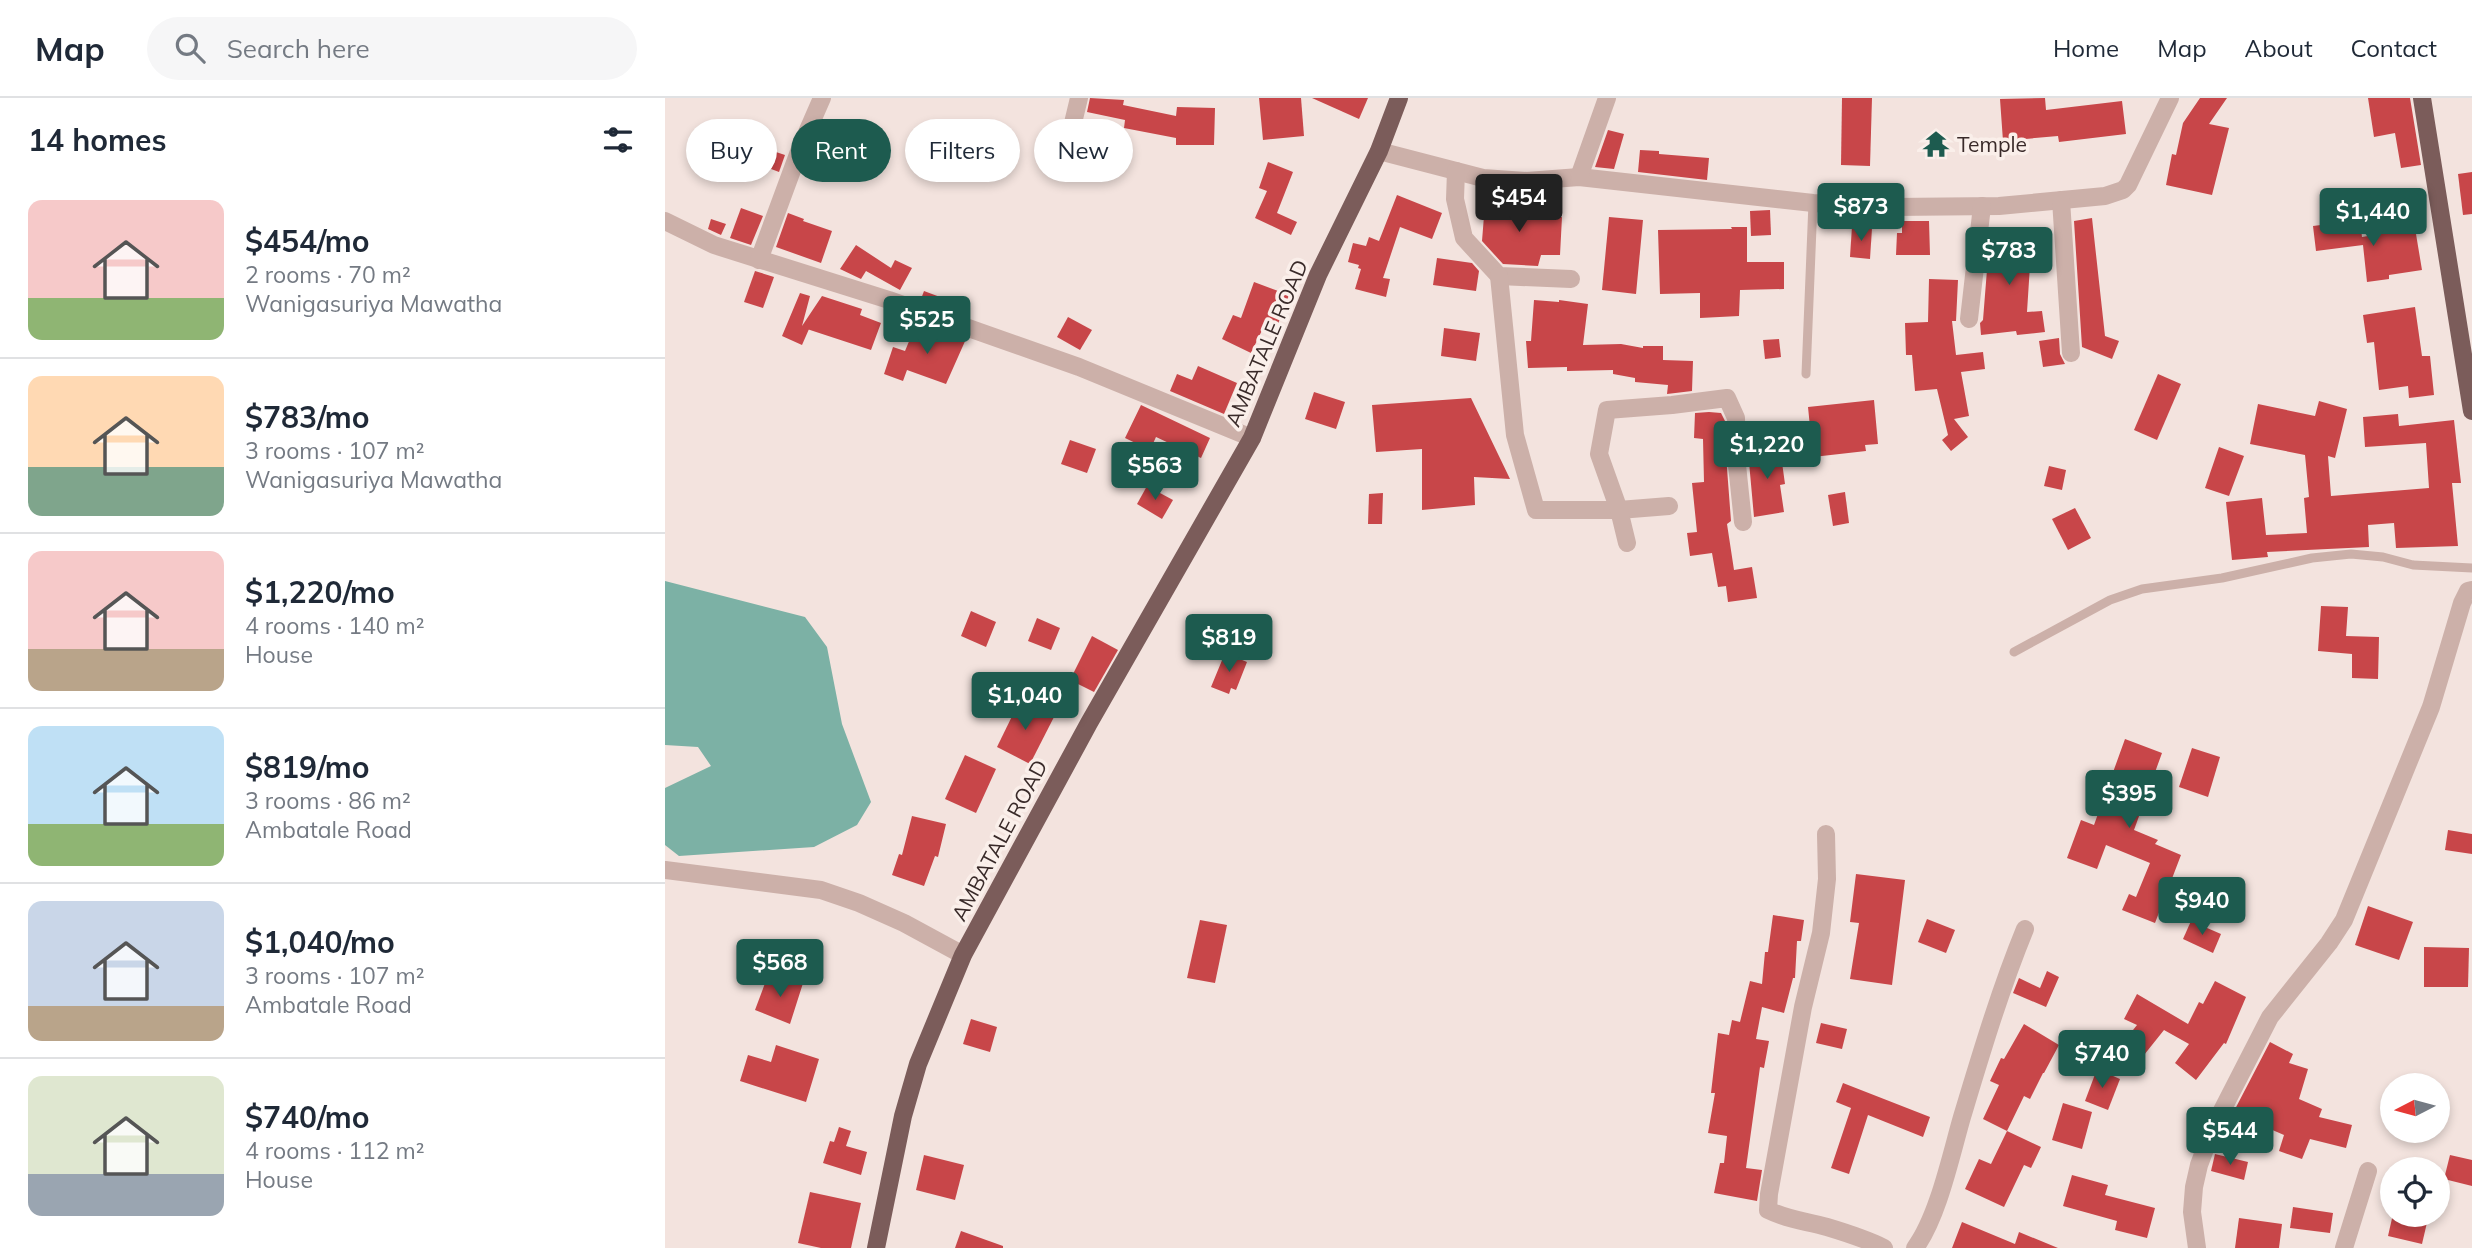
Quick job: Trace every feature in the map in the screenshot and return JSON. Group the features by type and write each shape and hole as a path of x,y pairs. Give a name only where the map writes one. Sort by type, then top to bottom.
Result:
{"main road":[{"name":"AMBATALE ROAD","path":"876,1248 903,1116 918,1064 963,955 1089,723 1252,438 1318,275 1379,151 1399,98"},
{"path":"2422,98 2472,411"}],"street":[{"path":"759,260 801,146 822,98"},
{"path":"1074,119 1079,98"},
{"path":"1579,177 1607,98"},
{"path":"1379,151 1483,178 1527,181 1579,177 1813,203 1982,206 2061,200 2123,190 2128,185 2170,98"},
{"path":"1456,171 1455,199 1464,238 1499,276 1515,435 1536,510 1619,510 1669,506"},
{"path":"2061,200 2071,353"},
{"path":"1969,319 1982,206"},
{"path":"665,221 714,245 889,300 1079,367 1252,438"},
{"path":"1499,276 1571,279"},
{"path":"1627,544 1619,510 1599,454 1607,410 1727,398 1736,418 1737,465 1743,522"},
{"path":"2197,1248 2192,1212 2194,1187 2212,1130 2248,1055 2270,1017 2344,920 2431,707 2462,603 2468,591 2472,590"},
{"path":"1826,834 1827,879 1821,933 1803,1007 1768,1210 1786,1219 1824,1226 1866,1239 1884,1248"},
{"path":"665,870 821,890 859,902 963,955"},
{"path":"1915,1248 1925,1230 1945,1178 2002,988 2025,929"},
{"path":"2344,1248 2368,1171"}],"lane":[{"path":"1806,374 1813,203"},
{"path":"2014,652 2110,600 2142,589 2240,575 2312,558 2351,554 2383,556 2413,565 2472,568"}],"water":[{"path":"665,581 805,617 827,647 842,724 871,802 857,825 814,847 679,856 665,845 665,788 711,766 698,747 665,745"}],"building":[{"path":"1090,98 1124,100 1123,105 1176,116 1177,107 1215,108 1214,145 1176,145 1176,138 1133,130 1133,119 1087,112"},
{"path":"1259,98 1301,98 1304,136 1263,140"},
{"path":"1312,98 1368,98 1359,119"},
{"path":"1842,98 1872,98 1870,166 1841,165"},
{"path":"2045,98 2046,110 2122,101 2126,134 2059,142 2058,136 2003,141 2000,99"},
{"path":"2200,98 2227,98 2209,124 2229,128 2212,195 2166,185 2172,154 2176,155 2183,123"},
{"path":"2368,98 2410,98 2421,165 2401,168 2395,133 2374,137"},
{"path":"1608,130 1624,134 1614,169 1595,167"},
{"path":"1640,150 1709,158 1707,180 1638,172"},
{"path":"777,152 785,155 779,172 777,171"},
{"path":"1268,162 1293,172 1277,213 1297,222 1291,235 1255,218 1267,191 1259,188"},
{"path":"2472,172 2472,214 2463,215 2458,174"},
{"path":"1397,195 1442,213 1432,239 1400,227 1383,278 1390,279 1386,297 1355,289 1361,269 1358,268 1359,265 1348,262 1353,243 1366,246 1369,237 1379,241"},
{"path":"1478,201 1526,205 1525,216 1562,217 1560,255 1541,255 1538,266 1503,264 1482,241 1484,216 1476,216"},
{"path":"741,208 763,216 751,245 730,238"},
{"path":"1770,210 1771,235 1751,236 1750,211"},
{"path":"788,213 832,231 821,263 776,247"},
{"path":"1609,217 1643,220 1636,294 1602,290"},
{"path":"2092,218 2105,336 2119,341 2112,359 2082,347 2074,221"},
{"path":"711,219 726,224 721,235 708,229"},
{"path":"2360,220 2362,237 2415,228 2422,270 2389,275 2389,279 2367,282 2363,245 2316,251 2313,226"},
{"path":"1902,221 1929,221 1930,255 1896,255 1897,233 1902,233"},
{"path":"1852,226 1872,228 1870,259 1850,257"},
{"path":"1731,227 1747,227 1747,262 1784,262 1784,289 1740,290 1739,316 1700,318 1700,293 1660,294 1658,230 1732,229"},
{"path":"1990,232 2032,234 2027,312 2042,311 2045,332 2017,335 2016,331 1981,335"},
{"path":"856,245 891,268 895,260 912,268 900,290 866,271 861,279 840,269"},
{"path":"1437,258 1472,263 1479,271 1476,291 1433,285"},
{"path":"755,271 774,277 763,308 744,302"},
{"path":"1929,279 1958,280 1956,321 1952,321 1956,355 1983,352 1985,369 1961,372 1969,416 1954,419 1968,437 1951,451 1942,440 1948,435 1937,389 1915,391 1912,355 1906,355 1905,323 1928,322"},
{"path":"1254,282 1289,295 1278,324 1267,320 1251,353 1222,339 1233,315 1241,318"},
{"path":"924,291 940,297 937,305 921,299"},
{"path":"800,293 810,296 802,326 822,296 862,309 860,315 881,323 871,350 809,330 802,345 782,336"},
{"path":"1534,300 1588,304 1583,345 1621,344 1643,348 1663,346 1663,360 1693,361 1692,391 1667,394 1668,385 1635,382 1635,378 1613,374 1613,370 1528,368 1526,341 1531,341"},
{"path":"2415,307 2422,356 2430,356 2434,395 2409,398 2408,386 2379,390 2374,342 2367,343 2363,315"},
{"path":"1068,317 1092,330 1080,350 1057,337"},
{"path":"915,327 931,332 933,328 966,339 946,384 907,370 903,381 884,374 893,347 905,351"},
{"path":"1444,328 1480,333 1476,361 1441,356"},
{"path":"2059,338 2060,354 2065,364 2043,367 2039,341"},
{"path":"1779,339 1781,357 1765,359 1763,340"},
{"path":"1198,366 1237,383 1224,414 1170,391 1177,374 1192,380"},
{"path":"2158,374 2181,384 2157,440 2134,430"},
{"path":"1314,392 1345,402 1336,429 1305,419"},
{"path":"1471,398 1510,479 1474,477 1475,505 1422,510 1422,449 1376,452 1372,405"},
{"path":"1874,400 1878,444 1865,445 1866,451 1813,457 1808,407"},
{"path":"2319,401 2347,409 2335,458 2328,456 2331,496 2429,488 2426,443 2365,447 2363,417 2398,414 2399,426 2454,420 2461,483 2452,483 2458,546 2396,548 2394,523 2368,525 2369,547 2267,552 2268,557 2232,560 2226,502 2262,498 2266,535 2307,533 2304,498 2309,497 2305,455 2250,444 2258,404 2315,416"},
{"path":"1141,405 1210,438 1201,458 1156,437 1150,450 1125,438"},
{"path":"1695,413 1721,413 1725,421 1723,442 1731,521 1727,524 1734,570 1752,567 1757,598 1728,602 1726,586 1718,587 1712,553 1690,556 1687,533 1697,532 1692,483 1704,482 1703,439 1694,438"},
{"path":"1070,440 1096,449 1087,473 1061,464"},
{"path":"2219,447 2244,456 2229,496 2205,488"},
{"path":"1780,448 1785,484 1780,485 1784,512 1754,517 1748,451"},
{"path":"2049,466 2066,470 2062,490 2044,486"},
{"path":"1147,486 1173,500 1162,519 1137,504"},
{"path":"1845,492 1849,523 1833,526 1828,495"},
{"path":"1383,493 1382,524 1368,524 1369,494"},
{"path":"2075,508 2091,538 2068,550 2052,519"},
{"path":"2321,606 2348,607 2346,636 2379,637 2378,679 2352,678 2352,654 2318,651"},
{"path":"971,611 996,622 986,647 961,636"},
{"path":"1037,618 1060,628 1051,650 1028,641"},
{"path":"1092,636 1118,650 1094,692 1070,680"},
{"path":"1225,653 1247,662 1236,690 1231,688 1229,694 1211,687"},
{"path":"1020,700 1054,717 1030,764 997,747"},
{"path":"2125,739 2162,753 2134,830 2158,840 2155,844 2181,855 2155,923 2122,910 2129,894 2136,897 2150,863 2106,845 2097,869 2067,858 2081,820 2094,825"},
{"path":"2192,748 2220,757 2208,797 2179,787"},
{"path":"965,755 996,769 976,813 945,799"},
{"path":"912,816 946,824 938,857 935,856 924,886 892,875 899,854 902,855"},
{"path":"2448,830 2472,834 2472,854 2445,850"},
{"path":"1856,874 1905,880 1892,985 1850,979 1859,923 1850,922"},
{"path":"2368,906 2413,922 2399,960 2355,945"},
{"path":"1773,915 1804,920 1801,941 1797,941 1795,978 1784,1013 1762,1007 1756,1039 1769,1041 1764,1068 1760,1067 1746,1168 1762,1170 1757,1201 1714,1193 1720,1163 1724,1163 1727,1136 1708,1133 1715,1093 1711,1093 1718,1033 1729,1035 1732,1020 1740,1022 1750,981 1762,984"},
{"path":"1927,919 1955,930 1946,953 1918,942"},
{"path":"1200,920 1227,925 1215,983 1187,978"},
{"path":"2191,921 2221,934 2213,953 2183,939"},
{"path":"2424,947 2469,948 2468,987 2424,987"},
{"path":"2047,971 2059,977 2046,1007 2013,993 2019,978 2040,988"},
{"path":"790,975 804,980 790,1024 755,1010 767,978 786,985"},
{"path":"2215,981 2246,997 2226,1044 2224,1043 2196,1080 2175,1063 2189,1044 2164,1030 2144,1055 2125,1040 2137,1025 2124,1019 2137,994 2188,1024 2199,1002 2203,1004"},
{"path":"971,1019 997,1027 990,1052 963,1044"},
{"path":"1821,1023 1847,1029 1842,1049 1816,1043"},
{"path":"2024,1024 2059,1045 2030,1099 2024,1096 2007,1131 1983,1119 1999,1085 1990,1081 2001,1058 2004,1059"},
{"path":"2270,1042 2293,1054 2289,1063 2308,1069 2299,1099 2322,1109 2319,1117 2352,1125 2346,1148 2310,1139 2302,1159 2279,1151 2284,1135 2233,1113"},
{"path":"776,1045 819,1059 806,1102 740,1081 748,1055 771,1062"},
{"path":"2097,1069 2120,1079 2108,1110 2085,1101"},
{"path":"1843,1083 1930,1117 1923,1137 1868,1115 1849,1174 1831,1168 1851,1108 1836,1102"},
{"path":"2063,1103 2092,1112 2082,1149 2052,1140"},
{"path":"839,1127 851,1131 846,1146 867,1152 861,1175 823,1163 830,1141 834,1142"},
{"path":"2007,1131 2041,1147 2031,1168 2024,1165 2004,1207 1965,1189 1979,1159 1991,1164"},
{"path":"2215,1154 2248,1162 2244,1180 2211,1171"},
{"path":"924,1155 964,1165 955,1200 916,1190"},
{"path":"2450,1157 2472,1160 2472,1186 2450,1180"},
{"path":"2072,1175 2108,1185 2105,1195 2155,1208 2147,1238 2115,1230 2117,1221 2063,1206"},
{"path":"810,1192 861,1203 851,1248 821,1248 798,1243"},
{"path":"2293,1207 2333,1213 2330,1233 2290,1228"},
{"path":"2239,1218 2282,1224 2279,1248 2235,1248"},
{"path":"1962,1222 2015,1244 2019,1232 2058,1248 1952,1248"},
{"path":"2390,1227 2426,1227 2422,1244 2388,1236"},
{"path":"961,1231 1003,1246 1003,1248 955,1248"}],"place":[{"name":"Temple","path":"1936,144"}]}
